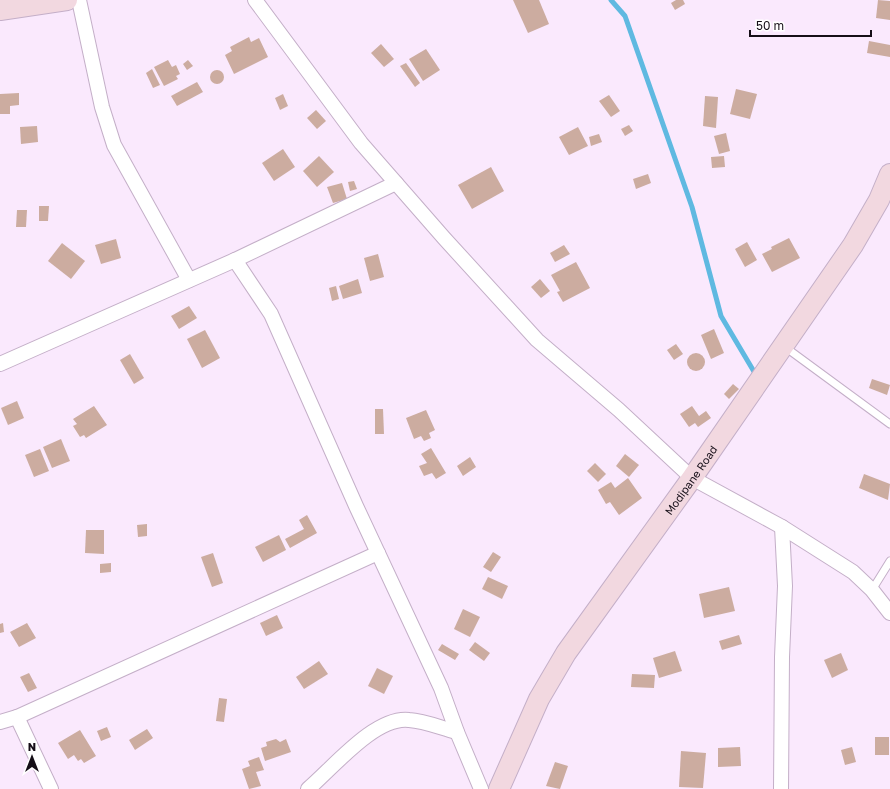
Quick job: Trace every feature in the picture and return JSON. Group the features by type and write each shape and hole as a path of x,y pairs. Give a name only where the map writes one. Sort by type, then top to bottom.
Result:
{"main road":[{"path":"0,10 32,3 67,0"},
{"name":"Modipane Road","path":"499,789 529,721 554,672 692,478 853,245 878,200 890,174"}],"street":[{"path":"79,0 102,107 114,145 189,280"},
{"path":"255,0 361,143 537,340 619,410 692,478 782,527 853,572 872,590 890,613"},
{"path":"0,364 235,260 396,183"},
{"path":"235,260 271,314 378,553 441,688 456,732 481,789"},
{"path":"781,789 782,657 786,586 782,527"},
{"path":"0,722 17,717 378,553"},
{"path":"17,717 51,789"},
{"path":"308,789 358,744 377,729 392,722 408,720 456,732"}],"lane":[{"path":"783,345 890,424"},
{"path":"872,590 890,560"}],"building":[{"path":"513,0 539,0 549,24 528,33"},
{"path":"676,0 683,0 685,4 675,10 671,3"},
{"path":"878,0 890,1 890,20 876,18"},
{"path":"249,37 251,42 259,38 268,57 234,74 225,55 232,51 230,47"},
{"path":"869,41 890,45 890,57 867,53"},
{"path":"381,44 394,59 384,67 371,53"},
{"path":"426,49 440,70 423,81 409,59"},
{"path":"168,60 172,67 176,65 180,74 176,76 178,79 164,86 154,67"},
{"path":"188,60 193,66 187,70 183,64"},
{"path":"406,63 420,83 415,87 400,66"},
{"path":"152,69 160,85 153,88 146,73"},
{"path":"214,70 220,70 224,74 224,80 220,84 214,84 210,80 210,74"},
{"path":"197,82 203,92 177,106 171,96"},
{"path":"736,89 757,94 750,119 730,114"},
{"path":"19,93 19,105 10,106 10,114 0,114 0,94"},
{"path":"283,94 288,106 280,110 275,98"},
{"path":"609,95 620,111 611,117 599,101"},
{"path":"705,96 718,97 716,128 703,126"},
{"path":"316,110 326,121 317,129 307,118"},
{"path":"629,125 633,131 625,136 621,129"},
{"path":"37,126 38,142 21,144 20,127"},
{"path":"578,127 588,146 569,155 559,137"},
{"path":"726,133 730,151 719,154 714,136"},
{"path":"599,134 602,142 591,146 589,137"},
{"path":"283,149 295,167 274,181 262,163"},
{"path":"319,156 334,172 317,187 303,171"},
{"path":"724,156 725,167 712,168 711,157"},
{"path":"491,167 504,191 472,209 458,185"},
{"path":"648,174 651,183 636,189 633,179"},
{"path":"354,181 357,189 350,191 348,182"},
{"path":"342,183 347,199 333,203 327,187"},
{"path":"39,206 49,206 48,221 39,221"},
{"path":"17,210 27,210 26,227 16,227"},
{"path":"789,238 800,258 772,272 762,254 772,249 771,247"},
{"path":"116,239 121,258 101,264 95,245"},
{"path":"747,242 757,260 745,267 735,249"},
{"path":"62,243 85,261 71,279 48,261"},
{"path":"564,245 570,254 555,262 550,253"},
{"path":"378,254 384,277 370,281 364,258"},
{"path":"576,262 590,288 563,302 557,292 560,291 551,275"},
{"path":"358,279 362,293 343,299 339,286"},
{"path":"540,279 550,291 541,298 531,287"},
{"path":"336,286 339,299 332,301 329,288"},
{"path":"189,306 197,318 179,329 171,316"},
{"path":"714,329 724,353 711,359 701,335"},
{"path":"205,330 220,358 202,368 187,339"},
{"path":"676,344 683,354 674,360 667,350"},
{"path":"696,353 702,356 705,362 702,368 696,371 690,368 687,362 690,356"},
{"path":"130,354 144,378 134,384 120,360"},
{"path":"872,379 890,385 887,395 869,388"},
{"path":"733,384 739,389 729,399 724,394"},
{"path":"17,401 24,418 8,425 1,408"},
{"path":"94,406 107,425 86,438 84,435 80,437 73,426 77,424 73,419"},
{"path":"692,406 699,416 706,411 711,418 698,427 695,423 689,427 680,414"},
{"path":"375,409 383,409 384,434 375,434"},
{"path":"426,410 435,430 429,433 431,438 424,441 421,436 414,439 406,418"},
{"path":"61,439 70,461 52,468 43,447"},
{"path":"431,448 446,473 436,479 432,473 424,476 419,466 427,463 421,454"},
{"path":"40,449 49,471 34,477 25,455"},
{"path":"625,454 639,465 629,477 616,466"},
{"path":"470,457 476,467 463,476 457,466"},
{"path":"595,463 606,474 598,482 587,471"},
{"path":"864,474 890,484 888,500 859,488"},
{"path":"628,478 642,498 619,515 610,502 606,504 598,490 611,482 615,488"},
{"path":"307,515 317,533 290,548 285,539 304,529 299,520"},
{"path":"147,524 147,536 138,537 137,525"},
{"path":"86,530 104,530 104,554 85,553"},
{"path":"279,535 286,550 263,562 255,547"},
{"path":"493,552 501,557 491,572 483,567"},
{"path":"213,553 223,583 212,587 201,557"},
{"path":"111,563 111,572 100,573 100,564"},
{"path":"488,577 508,586 502,599 482,589"},
{"path":"729,587 735,611 704,618 699,594"},
{"path":"463,609 480,617 470,637 454,629"},
{"path":"277,615 283,628 266,636 260,623"},
{"path":"3,623 4,632 0,633 0,624"},
{"path":"27,623 36,638 19,647 10,632"},
{"path":"739,635 742,644 722,650 719,641"},
{"path":"475,642 490,653 484,661 469,650"},
{"path":"442,644 459,654 455,660 438,650"},
{"path":"675,651 682,671 659,678 653,658"},
{"path":"841,653 848,670 832,678 824,660"},
{"path":"319,661 328,674 304,689 296,677"},
{"path":"377,668 393,676 384,694 368,686"},
{"path":"29,673 37,688 28,692 20,677"},
{"path":"632,674 655,675 654,688 631,687"},
{"path":"219,698 227,699 224,722 216,721"},
{"path":"107,727 111,737 101,741 97,731"},
{"path":"147,729 153,738 135,750 129,740"},
{"path":"80,730 96,756 84,763 81,759 78,761 74,755 68,759 58,743"},
{"path":"875,737 889,737 889,755 875,755"},
{"path":"276,739 280,742 286,739 291,752 265,761 261,748 267,746 266,742"},
{"path":"740,747 741,766 718,767 718,748"},
{"path":"852,747 856,762 845,765 841,750"},
{"path":"681,751 706,753 703,788 679,787"},
{"path":"259,757 264,770 256,772 261,786 249,789 242,769 250,766 248,761"},
{"path":"555,762 568,766 560,789 546,786"}],"waterway":[{"path":"611,0 625,16 692,207 721,316 756,375"}]}
